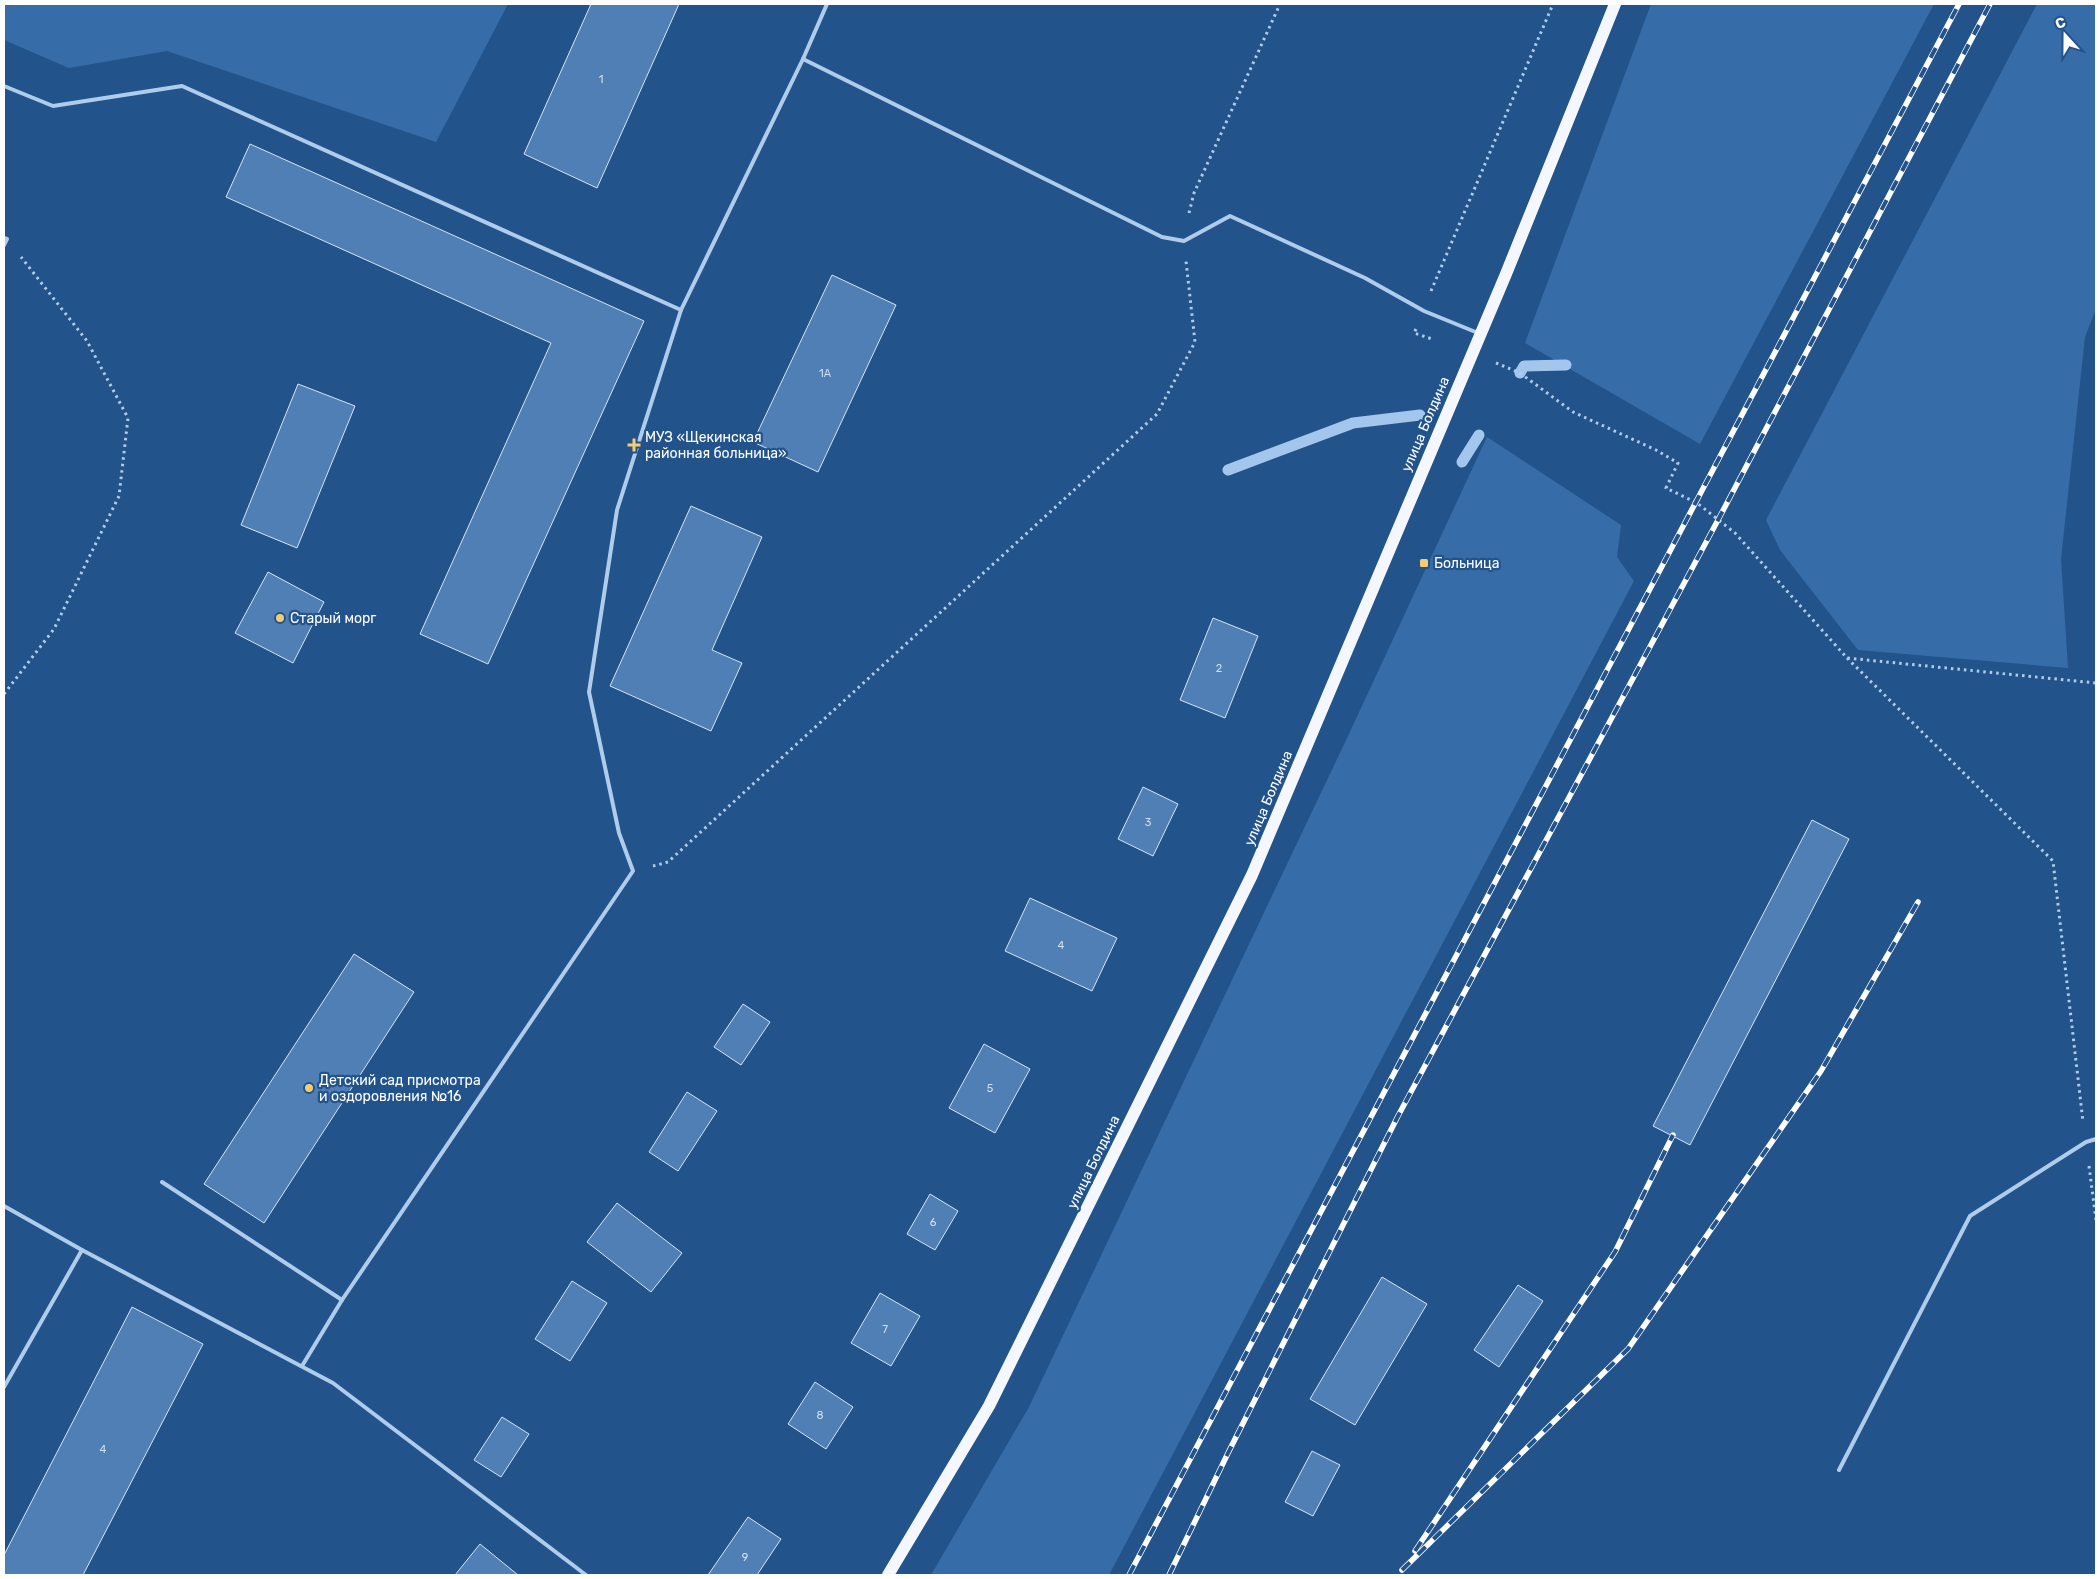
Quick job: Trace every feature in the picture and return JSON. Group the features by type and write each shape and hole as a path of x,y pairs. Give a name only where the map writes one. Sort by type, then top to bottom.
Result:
{"main road":[{"name":"улица Болдина","path":"888,1575 989,1406 1252,875 1480,334 1615,4"}],"lane":[{"path":"302,1366 342,1300 633,871 619,832 589,692 617,510 681,310 803,59 827,4"},
{"path":"803,59 1162,237 1184,241 1230,216 1365,278 1424,311 1480,334"},
{"path":"4,86 53,106 182,86 681,310"},
{"path":"4,245 5,238"},
{"path":"1839,1470 1970,1216 2086,1142 2096,1139"},
{"path":"162,1182 342,1300"},
{"path":"4,1206 82,1250 333,1383 586,1575"},
{"path":"4,1387 82,1250"}],"path":[{"path":"633,871 668,862 1157,414 1195,342 1184,241 1194,193 1280,4"},
{"path":"1553,4 1414,333 1471,352 1520,373 1573,412 1656,450 1678,463 1666,488 1697,503 1735,533 1847,658 2053,862 2096,1220"},
{"path":"4,694 54,629 119,496 128,418 87,341 5,238"},
{"path":"1847,658 2096,684"}],"shaded area":[{"path":"4,4 508,4 436,142 167,51 69,68 4,40"},
{"path":"1651,4 1934,4 1700,444 1525,343"},
{"path":"2037,4 2096,4 2096,309 2085,337 2061,559 2068,668 1858,650 1780,550 1766,520"},
{"path":"1487,437 1621,525 1617,557 1634,581 1109,1575 931,1575 1029,1407 1348,736"}],"building":[{"path":"591,4 679,4 597,188 524,154"},
{"path":"250,144 644,321 488,664 420,634 551,343 226,197"},
{"path":"832,275 896,305 818,472 753,442"},
{"path":"298,384 355,406 297,548 241,525"},
{"path":"691,506 762,537 712,650 742,663 711,731 610,686"},
{"name":"Старый морг","path":"268,572 324,602 293,663 235,633"},
{"path":"1213,618 1258,636 1225,718 1180,700"},
{"path":"1143,787 1178,804 1153,856 1118,839"},
{"path":"1812,820 1849,839 1690,1145 1653,1126"},
{"path":"1030,898 1117,938 1092,991 1005,951"},
{"name":"Детский сад присмотра и оздоровления №16","path":"354,954 414,992 264,1223 204,1184"},
{"path":"743,1004 770,1022 741,1065 714,1047"},
{"path":"984,1044 1030,1069 995,1133 949,1108"},
{"path":"687,1092 717,1111 678,1171 649,1152"},
{"path":"930,1194 958,1211 935,1250 907,1234"},
{"path":"617,1203 682,1253 651,1292 587,1242"},
{"path":"1382,1277 1427,1304 1355,1425 1310,1399"},
{"path":"572,1281 607,1303 570,1361 535,1339"},
{"path":"1518,1285 1543,1301 1499,1367 1474,1350"},
{"path":"880,1293 920,1316 891,1366 851,1343"},
{"path":"132,1307 203,1344 83,1575 4,1575 4,1555"},
{"path":"815,1382 853,1407 826,1449 788,1424"},
{"path":"502,1417 529,1434 501,1477 474,1460"},
{"path":"1312,1451 1340,1465 1313,1516 1285,1502"},
{"path":"748,1517 781,1539 757,1575 708,1575"},
{"path":"480,1544 518,1575 455,1575"}],"waterway":[{"path":"1520,373 1524,366 1566,365"},
{"path":"1228,470 1353,423 1420,415"},
{"path":"1462,462 1479,435"}],"railway":[{"path":"1129,1575 1959,4"},
{"path":"1169,1575 1229,1451 1398,1116 1718,520 1990,4"},
{"path":"1402,1570 1628,1349 1821,1071 1918,902"},
{"path":"1415,1551 1615,1252 1673,1135"}],"place":[{"name":"МУЗ «Щекинская районная больница»","path":"634,445"},
{"name":"Больница","path":"1424,563"},
{"name":"Старый морг","path":"280,618"},
{"name":"Детский сад присмотра и оздоровления №16","path":"309,1088"}]}
